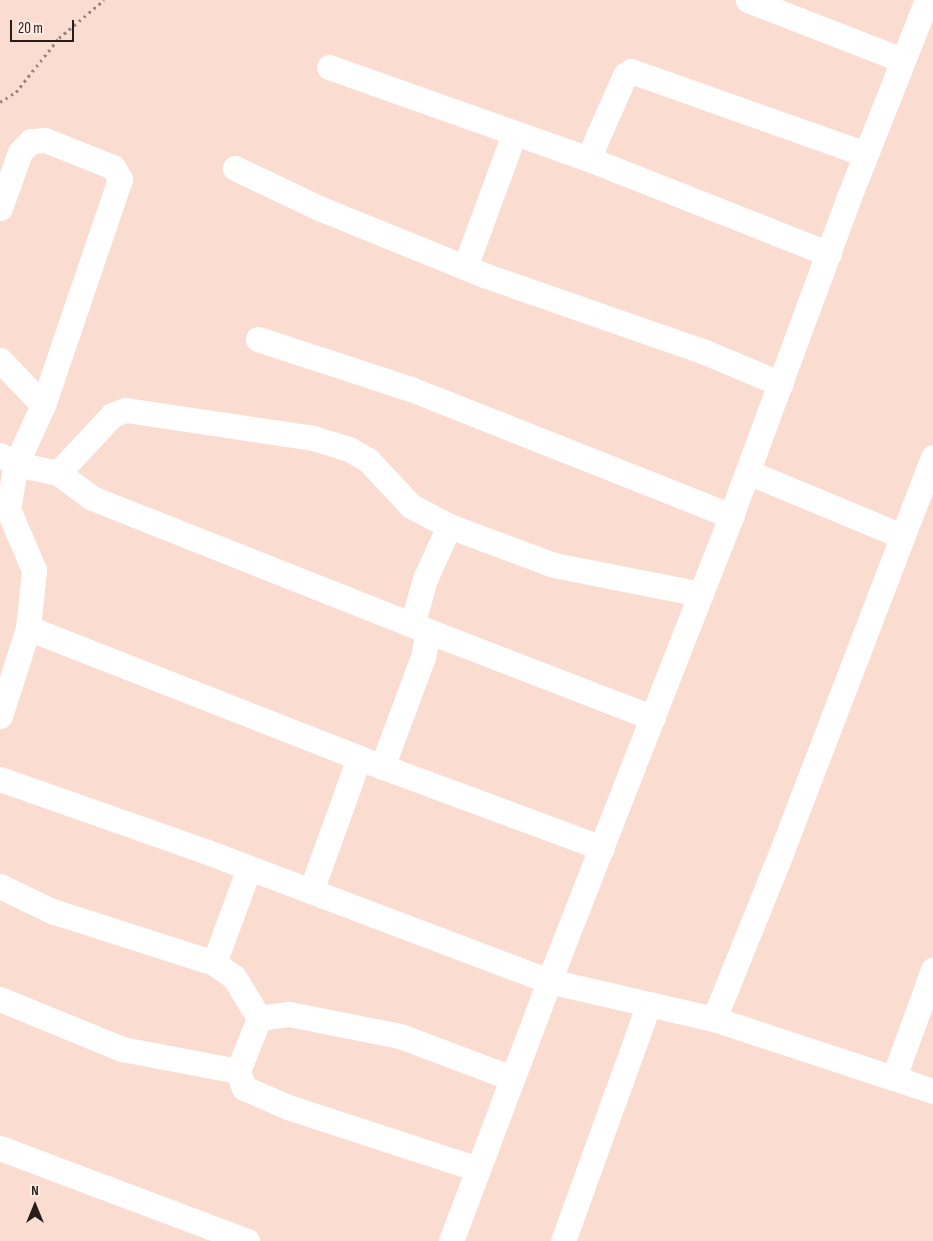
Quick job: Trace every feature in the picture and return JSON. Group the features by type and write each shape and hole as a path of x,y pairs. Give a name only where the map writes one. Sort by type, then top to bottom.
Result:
{"street":[{"path":"748,0 903,60"},
{"path":"451,1241 549,981 732,516 866,154 927,0"},
{"path":"328,67 589,159 829,254"},
{"path":"589,159 625,75 631,71 866,154"},
{"path":"465,267 514,134"},
{"path":"0,208 20,152 30,141 45,140 113,167 120,179 43,405 8,459 8,509 34,570 28,628 0,716"},
{"path":"235,168 319,208 465,267 705,352 781,384"},
{"path":"258,339 411,389 732,516"},
{"path":"0,360 43,405"},
{"path":"58,473 112,415 126,410 313,438 349,449 368,460 411,506 449,526 554,565 701,594"},
{"path":"714,1019 781,853 933,457"},
{"path":"8,459 58,473 92,498 653,718"},
{"path":"748,472 902,536"},
{"path":"382,766 418,673 425,580 449,526"},
{"path":"28,628 359,758 602,848"},
{"path":"311,891 359,758"},
{"path":"0,779 249,868 549,981 714,1019 933,1091"},
{"path":"214,963 249,868"},
{"path":"0,886 52,911 214,963 234,978 259,1018"},
{"path":"894,1077 933,970"},
{"path":"0,1000 122,1049 238,1071"},
{"path":"563,1241 649,1004"},
{"path":"259,1018 289,1014 400,1036 512,1078"},
{"path":"259,1018 238,1071 244,1088 288,1107 478,1170"},
{"path":"0,1148 247,1241"}],"path":[{"path":"0,102 16,92 59,38 104,0"}]}
